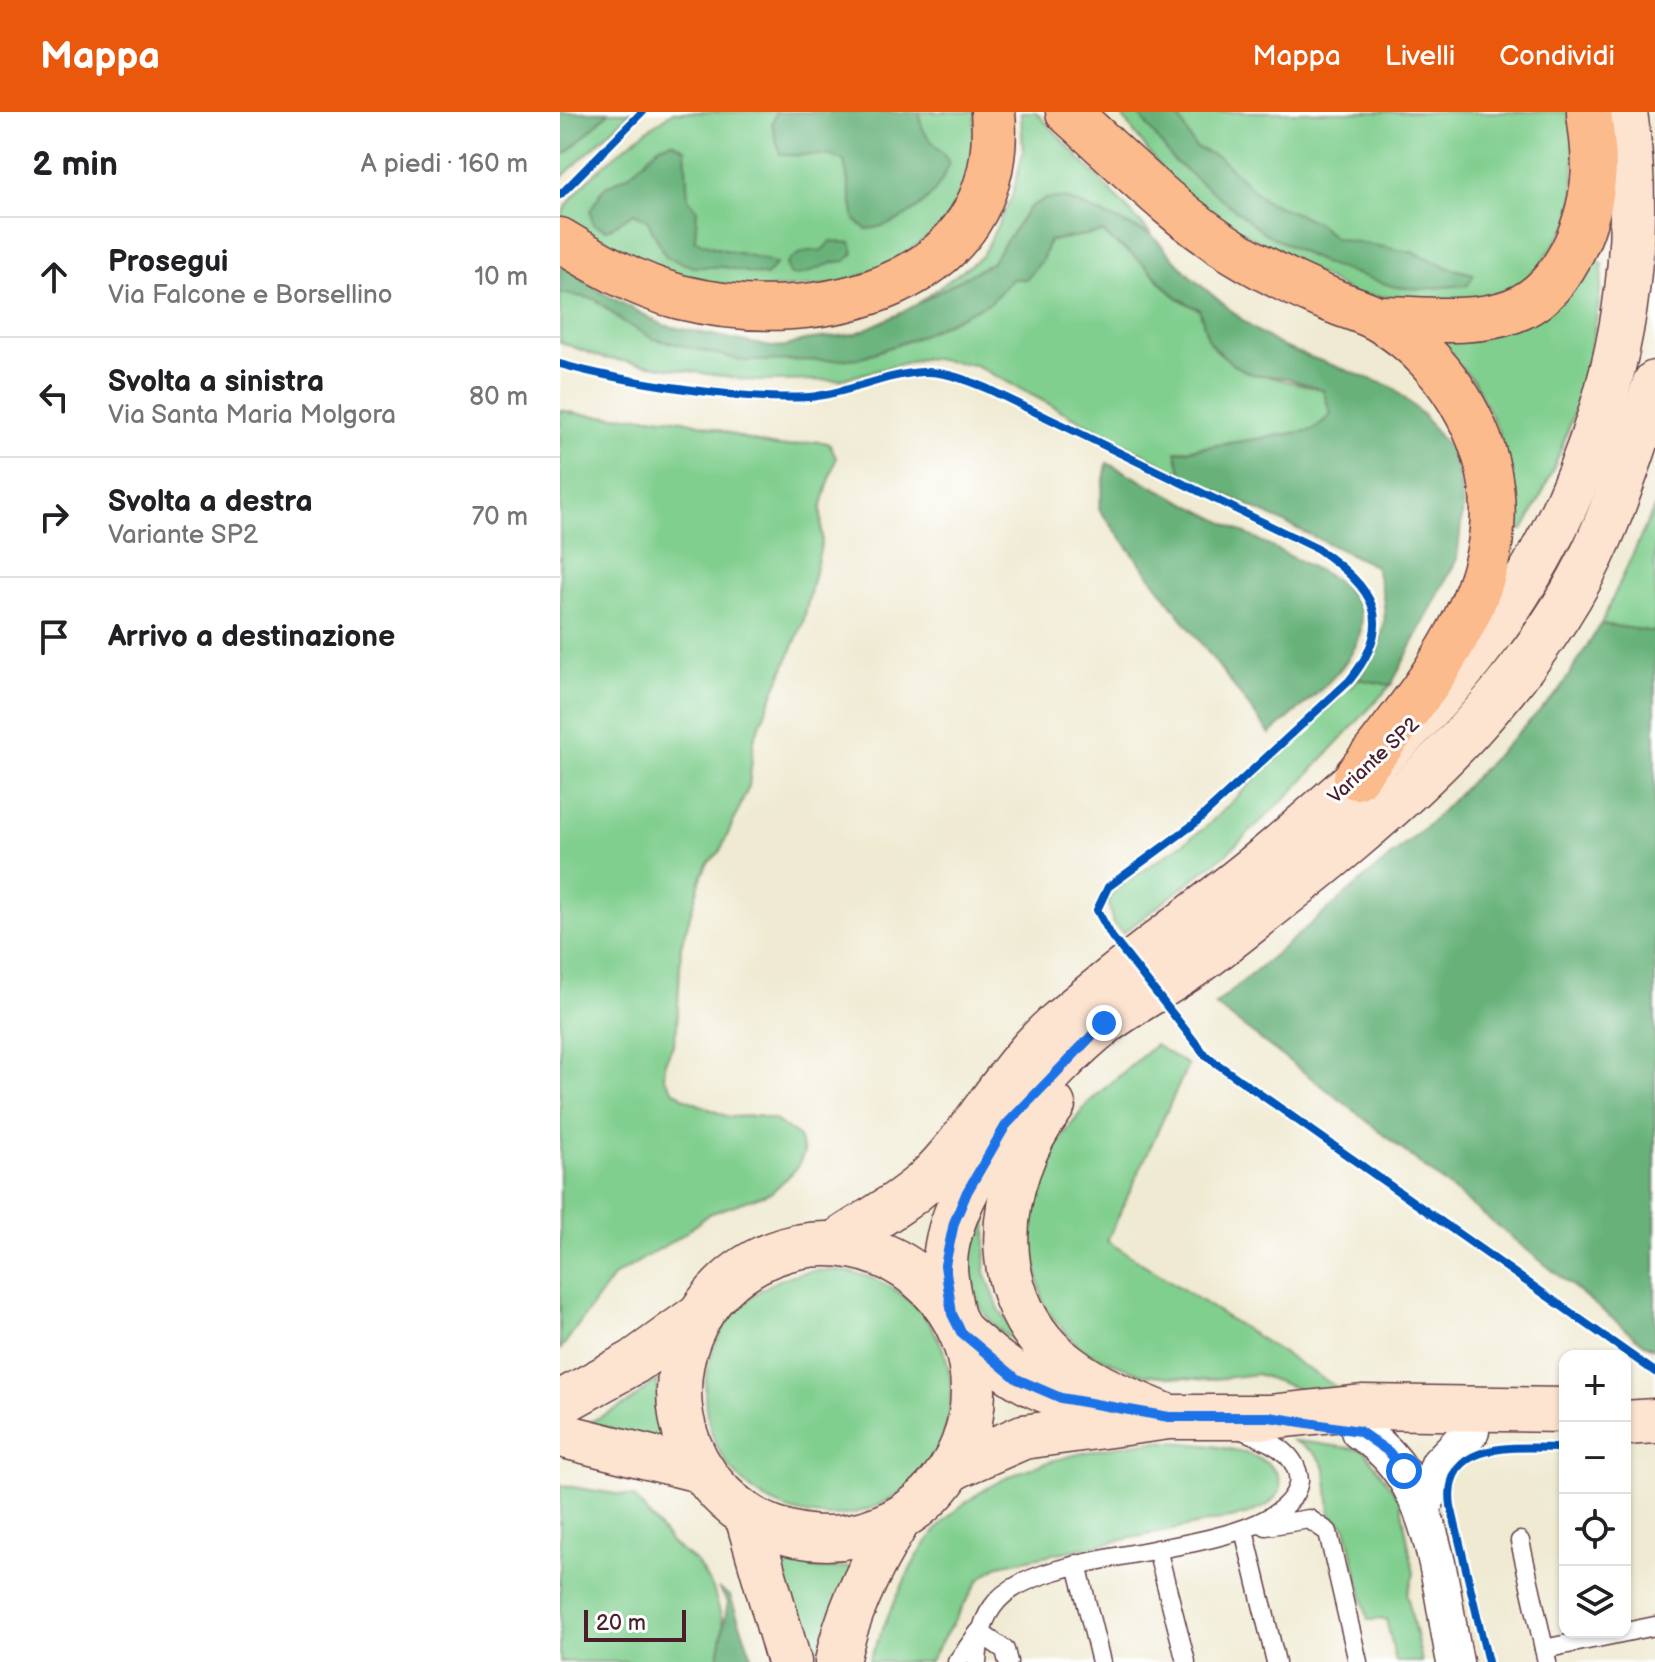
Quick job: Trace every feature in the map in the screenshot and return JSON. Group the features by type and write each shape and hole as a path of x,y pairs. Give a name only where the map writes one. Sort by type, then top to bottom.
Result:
{"highway":[{"path":"560,240 600,264 679,297 750,307 819,307 843,302 898,281 936,256 970,222 988,178 994,131 993,112"},
{"path":"1068,112 1179,211 1262,267 1377,318 1411,342 1443,374 1462,403 1489,464 1494,516 1483,576 1469,614 1439,671 1356,777"},
{"path":"1101,112 1123,145 1179,211"},
{"path":"1377,318 1471,319 1511,312 1536,299 1562,268 1585,217 1593,180 1589,112"}],"main road":[{"name":"Variante SP2","path":"836,1243 924,1182 994,1094 1054,1027 1278,847 1356,777 1454,680 1522,587 1570,498 1605,403 1630,290 1634,180 1625,112"},
{"path":"1623,478 1655,383"},
{"path":"1188,1417 1088,1380 1047,1348 1025,1319 1009,1282 1006,1226 1017,1170 1039,1123 1103,1048 1204,958 1322,866 1418,782 1471,727 1526,662 1600,540 1655,395"},
{"path":"701,1314 681,1363 679,1390 688,1442 703,1471 729,1502 747,1516 792,1535 817,1538 854,1536 898,1521 919,1506 952,1468 970,1424 973,1393 971,1362 957,1323 945,1265 954,1223 982,1160 1006,1125 1104,1023 1204,958"},
{"path":"560,1403 634,1362 701,1314 736,1274 758,1260 809,1244 836,1243 863,1248 908,1268 932,1287 957,1323 995,1362 1037,1390 1061,1398 1188,1417"},
{"path":"952,1468 1023,1437 1188,1417 1269,1417 1362,1407 1559,1410"},
{"path":"1269,1417 1359,1431 1559,1429"},
{"path":"560,1435 703,1471"},
{"path":"747,1516 789,1662"},
{"path":"837,1662 842,1634 878,1553 898,1521"}],"street":[{"path":"1359,1431 1389,1452 1423,1508 1455,1662"},
{"path":"1423,1508 1439,1464 1471,1431"}],"lane":[{"path":"1188,1417 1278,1446 1298,1472 1293,1498 1280,1512 1248,1529"},
{"path":"957,1662 998,1600 1017,1585 1077,1564 1309,1519 1328,1532 1358,1662"},
{"path":"1248,1529 1276,1662"},
{"path":"1520,1541 1545,1656 1655,1626"},
{"path":"1157,1549 1186,1662"},
{"path":"1077,1564 1101,1662"},
{"path":"977,1662 979,1632"},
{"path":"979,1632 1005,1650 1008,1662"}],"green space":[{"path":"560,112 631,112 560,179"},
{"path":"560,112 609,112 568,152 560,155"},
{"path":"673,112 975,112 971,174 942,226 890,265 838,285 751,289 684,279 608,248 560,218 594,174"},
{"path":"776,112 920,112 926,134 949,163 937,188 917,208 893,222 866,229 855,220 844,161 821,155 780,154 772,124"},
{"path":"1021,112 1036,112 1152,235 1064,198 1045,199 1030,207 991,263 918,303 982,256 1012,197 1023,152"},
{"path":"1119,112 1574,112 1574,216 1538,268 1514,288 1458,304 1354,294 1185,200"},
{"path":"1137,112 1176,112 1195,147 1219,157 1265,201 1315,221 1335,238 1416,253 1449,268 1474,274 1468,285 1421,289 1395,287 1323,263 1264,233 1174,161"},
{"path":"672,142 685,149 688,199 697,210 695,240 776,264 766,276 723,267 693,267 666,257 647,220 634,213 607,230 593,224 590,211 604,188 629,175 660,146"},
{"path":"1064,198 1152,235 1192,278 1251,327 1283,347 1392,387 1422,414 1450,450 1459,476 1463,508 1457,559 1391,685 1358,679 1375,651 1384,626 1384,599 1375,566 1182,474 1176,452 1313,430 1331,415 1323,390 1287,378 1251,374 1233,365 1209,342 1199,309 1177,297 1143,263 1103,232 1049,241 1042,260 1027,279 1012,279 991,302 913,339 859,358 744,361 654,339 623,322 595,299 560,293 560,261 599,291 663,325 771,347 855,334 901,313 991,263 1030,207 1045,199"},
{"path":"1103,232 1143,263 1177,298 1199,309 1207,336 1216,350 1228,359 1260,373 1323,389 1331,415 1313,430 1177,451 1182,474 975,365 925,358 839,380 755,381 603,358 560,342 560,293 595,299 623,322 672,343 801,359 859,358 913,339 990,302 1012,279 1042,260 1049,241"},
{"path":"831,241 851,243 854,253 846,261 805,274 790,275 786,264 790,260 806,252 821,251"},
{"path":"1596,260 1603,264 1599,298 1577,401 1554,468 1523,530 1517,530 1511,482 1499,432 1474,381 1439,346 1433,331"},
{"path":"560,410 591,415 682,420 777,446 823,442 830,444 836,458 821,508 822,541 803,623 754,739 749,786 720,852 707,864 701,878 681,946 677,1027 665,1062 664,1078 673,1090 686,1099 728,1117 758,1116 775,1120 799,1137 804,1153 797,1168 772,1192 709,1214 684,1234 613,1277 560,1350"},
{"path":"1107,463 1329,576 1352,596 1361,618 1358,639 1347,661 1309,701 1270,734 1099,509"},
{"path":"1654,508 1655,632 1601,624"},
{"path":"1601,624 1655,632 1655,1349 1644,1344 1347,1105 1215,1005 1429,824 1559,691"},
{"path":"1358,679 1391,685 1294,790 1226,854 1123,933 1113,924 1108,901 1114,891 1205,828"},
{"path":"1155,1045 1188,1065 1107,1241 1344,1392 1307,1392 1257,1374 1207,1380 1141,1374 1082,1350 1044,1308 1030,1236 1044,1161 1088,1103"},
{"path":"987,1214 985,1272 999,1309 1020,1345 995,1326 972,1289 970,1259 979,1227"},
{"path":"828,1270 875,1280 915,1306 941,1346 951,1393 941,1440 915,1480 875,1506 828,1516 781,1506 741,1480 715,1440 705,1393 715,1346 741,1306 781,1280"},
{"path":"657,1379 661,1443 588,1423 630,1402"},
{"path":"1291,1440 1364,1450 1400,1500 1414,1574 1407,1594 1422,1662 1396,1662 1386,1619 1368,1620 1346,1527 1331,1516 1322,1461"},
{"path":"1154,1441 1210,1446 1252,1456 1268,1464 1278,1476 1280,1492 1267,1506 1245,1515 999,1565 979,1580 929,1662 868,1662 917,1557 938,1528 963,1505 990,1486 1053,1461 1086,1452"},
{"path":"560,1485 634,1497 672,1544 697,1563 713,1589 735,1662 560,1662"},
{"path":"788,1561 822,1569 852,1567 827,1662 810,1662 800,1617 781,1581 780,1567"},
{"path":"718,1588 730,1596 754,1662 717,1662 728,1602"}],"cycle path":[{"path":"560,195 642,112"},
{"path":"560,364 684,389 782,397 824,395 895,376 923,372 948,375 988,389 1318,549 1337,563 1365,592 1372,607 1375,623 1373,641 1364,660 1349,681 1194,824 1108,887 1097,910 1112,937 1206,1056 1655,1372"},
{"path":"1488,1662 1451,1506 1451,1484 1459,1468 1471,1457 1488,1451 1559,1448"}],"route":[{"path":"1104,1023 1058,1067 1006,1125 982,1160 967,1192 954,1223 945,1265 952,1314 961,1332 1017,1379 1061,1398 1169,1417 1269,1417 1359,1431 1389,1452 1404,1471"}]}
